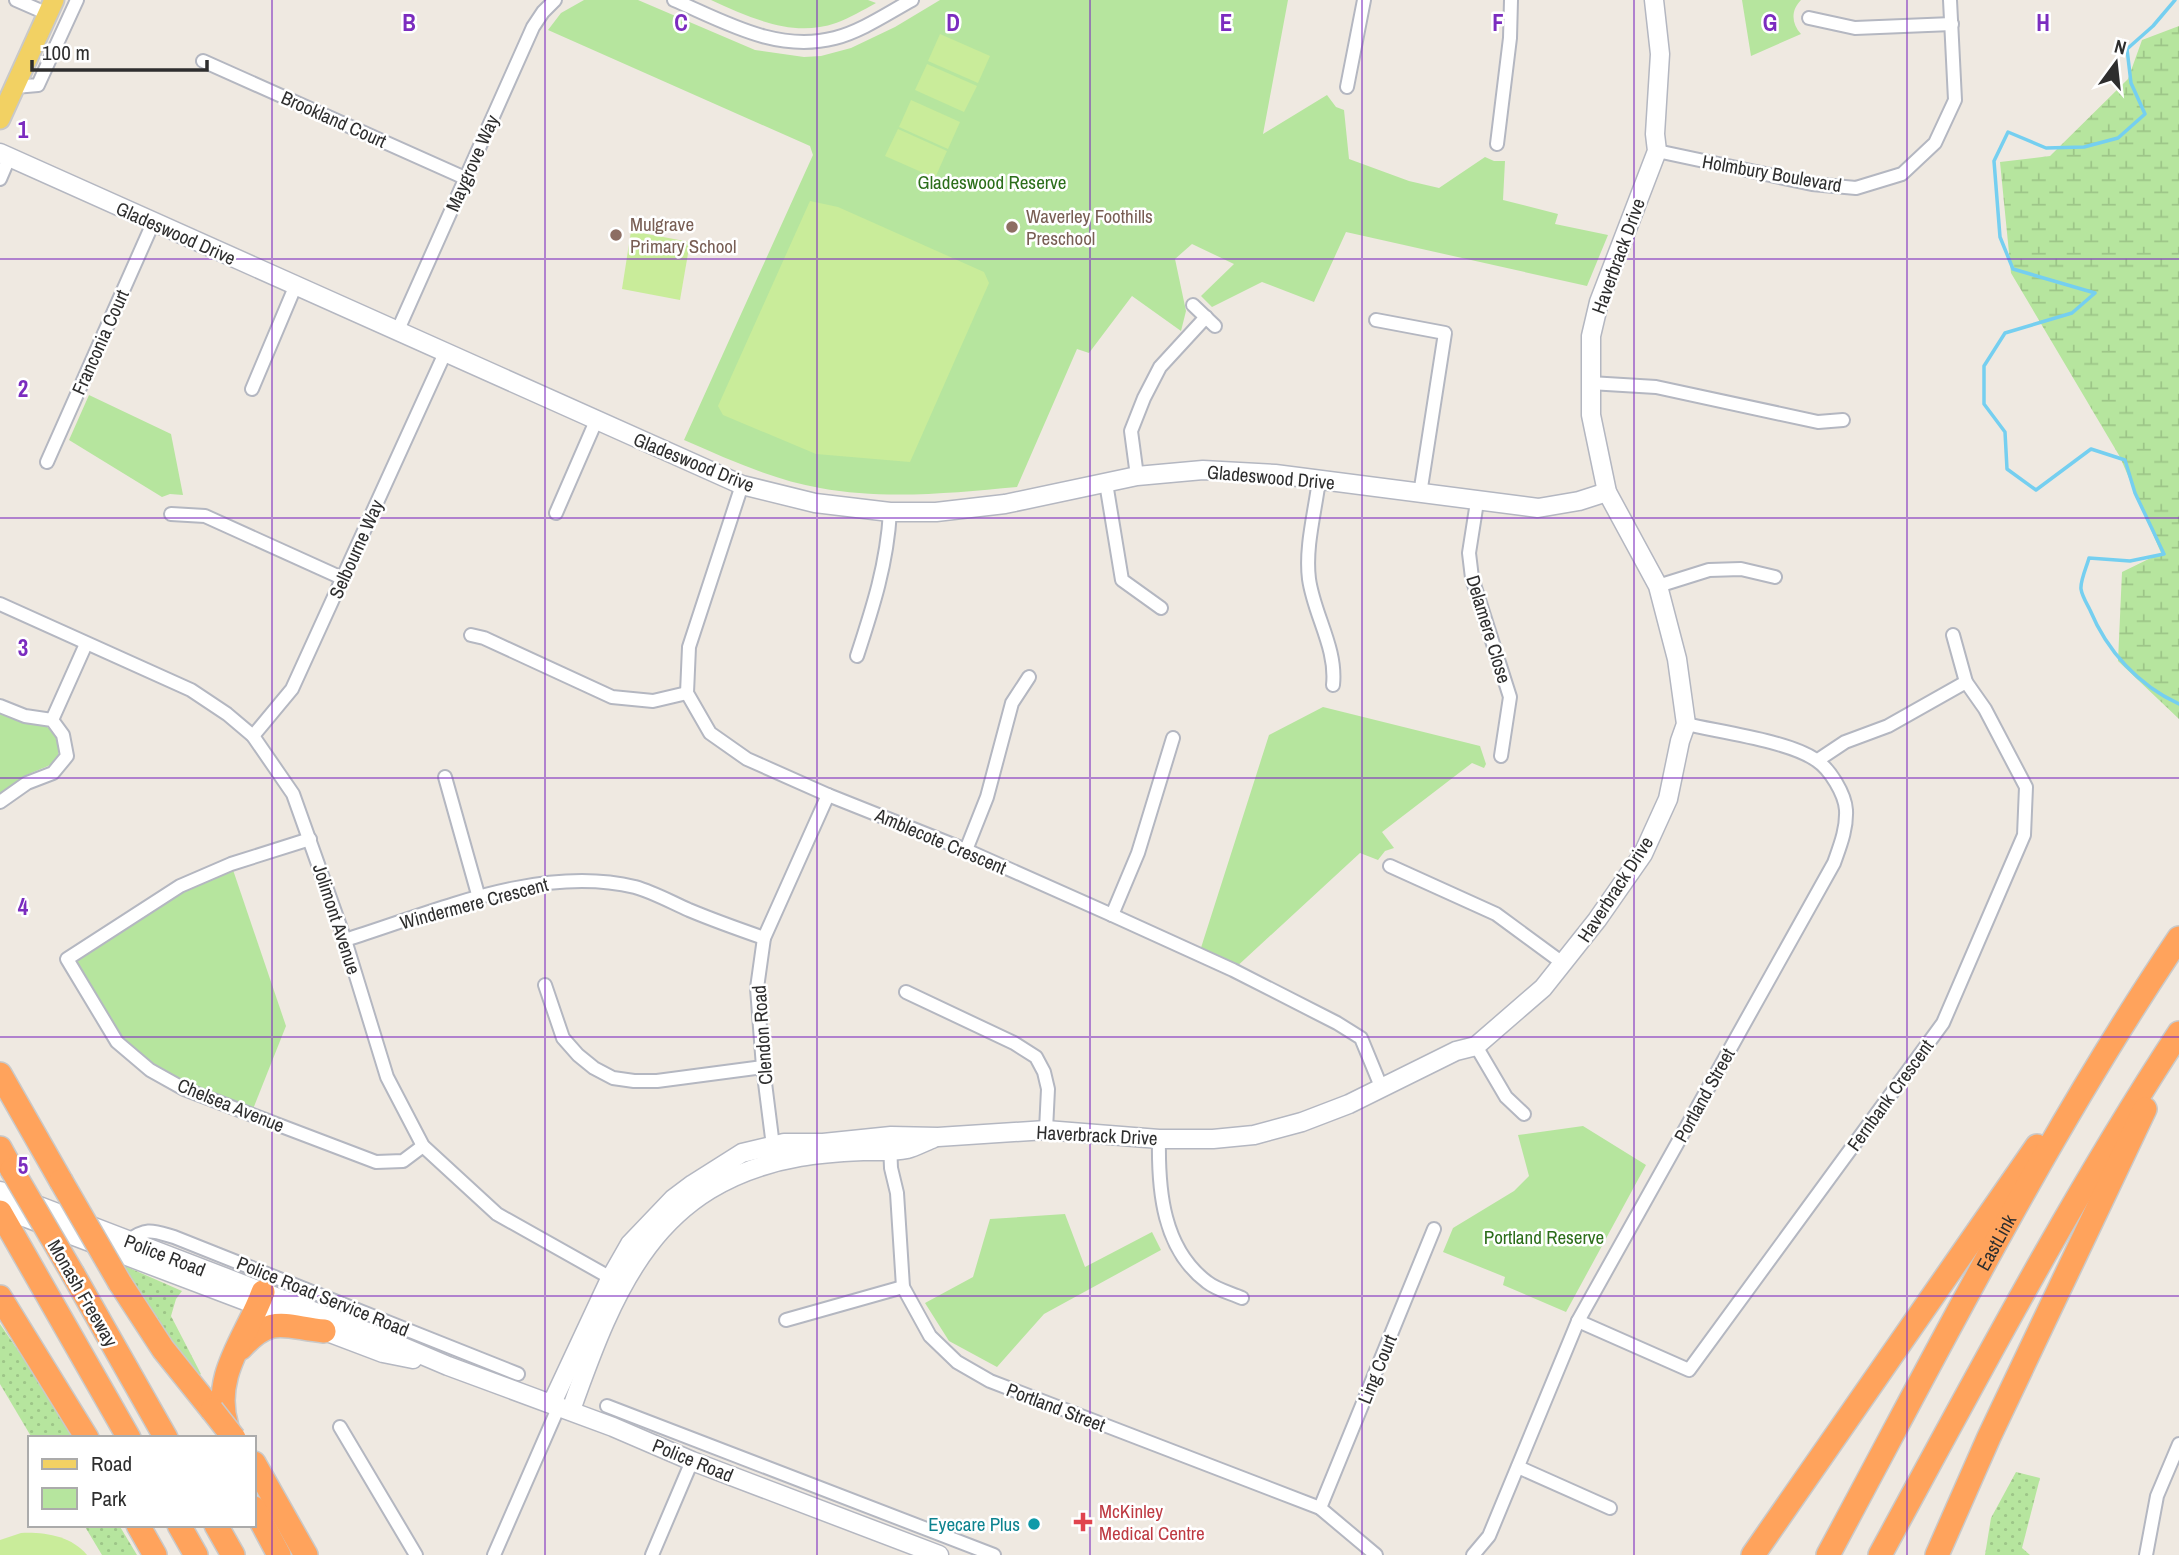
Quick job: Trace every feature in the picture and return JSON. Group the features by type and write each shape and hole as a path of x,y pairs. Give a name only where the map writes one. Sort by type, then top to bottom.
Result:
{"highway":[{"name":"EastLink","path":"1828,1555 1943,1340 2073,1107 2179,938"},
{"path":"1753,1555 1955,1261 2120,1029"},
{"path":"1880,1555 2063,1218 2179,1033"},
{"path":"1937,1555 2089,1224 2179,1040"},
{"path":"0,1074 120,1283 163,1349 231,1436"},
{"name":"Monash Freeway","path":"0,1148 165,1436"},
{"name":"Monash Freeway","path":"0,1210 128,1436"},
{"path":"0,1297 86,1436"},
{"path":"231,1436 224,1417 223,1391 241,1335 261,1299"},
{"path":"229,1368 242,1347 256,1333 271,1325 324,1331"},
{"path":"257,1466 306,1555"},
{"path":"256,1512 279,1555"},
{"path":"139,1527 155,1555"},
{"path":"180,1527 196,1555"},
{"path":"217,1527 233,1555"}],"main road":[{"path":"0,119 51,7"}],"street":[{"path":"16,0 51,7"},
{"path":"15,88 38,85 77,0"},
{"name":"Maygrove Way","path":"397,332 533,27 555,0"},
{"path":"674,0 744,31 794,42 836,38 912,0"},
{"path":"1347,87 1364,0"},
{"path":"1497,144 1510,38 1511,0"},
{"name":"Haverbrack Drive","path":"560,1406 617,1282 647,1246 669,1221 699,1194 774,1153 845,1152 890,1143 907,1149 939,1137 1046,1130 1159,1139 1213,1139 1254,1135 1302,1122 1349,1104 1455,1051 1476,1046 1543,988 1564,964 1643,854 1668,799 1686,724 1677,659 1658,586 1607,492 1591,415 1591,337 1599,302 1657,151 1655,134 1660,54 1654,0"},
{"name":"Holmbury Boulevard","path":"1657,151 1812,184 1856,188 1902,174 1935,143 1955,100 1950,0"},
{"path":"1809,18 1856,27 1952,24"},
{"name":"Brookland Court","path":"203,61 465,178"},
{"path":"0,179 5,155"},
{"name":"Gladeswood Drive","path":"5,155 741,485 815,503 890,512 936,512 984,507 1137,476 1203,470 1275,474 1538,508 1579,501 1607,492"},
{"name":"Franconia Court","path":"47,462 153,223"},
{"path":"252,389 295,287"},
{"path":"1137,476 1131,432 1144,398 1160,367 1210,321 1193,305"},
{"path":"1376,320 1445,333 1420,494"},
{"name":"Selbourne Way","path":"253,736 292,689 445,353"},
{"path":"1590,383 1656,387 1818,422 1843,420"},
{"path":"556,513 596,421"},
{"path":"1319,480 1309,553 1309,579 1335,667 1333,685"},
{"path":"1106,483 1122,580 1161,608"},
{"path":"471,635 484,638 612,697 653,701 687,693 689,647 741,485"},
{"name":"Delamere Close","path":"1477,502 1469,553 1472,578 1510,697 1501,756"},
{"path":"857,656 878,590 888,546 890,512"},
{"path":"171,514 205,516 342,578"},
{"path":"1658,586 1709,570 1741,569 1775,577"},
{"name":"Jolimont Avenue","path":"0,604 191,690 227,713 253,736 293,794 345,940 387,1077 423,1146 497,1214 617,1282"},
{"name":"Fernbank Crescent","path":"1578,1321 1689,1370 1943,1023 2024,835 2026,787 1985,709 1966,682 1953,635"},
{"path":"52,720 86,644"},
{"path":"966,850 987,797 1012,703 1029,677"},
{"path":"1686,724 1793,748 1818,760 1845,742 1888,726 1966,682"},
{"name":"Amblecote Crescent","path":"687,693 710,733 747,759 828,795 966,850 1112,915 1233,970 1337,1023 1361,1038 1381,1089"},
{"path":"0,706 25,716 52,720 63,735 67,756 53,773 27,783 0,802"},
{"path":"1112,915 1138,853 1173,738"},
{"name":"Portland Street","path":"1473,1555 1489,1536 1578,1321 1834,863 1844,836 1846,808 1837,783 1818,760"},
{"path":"445,777 479,898"},
{"name":"Clendon Road","path":"774,1153 763,1067 757,988 764,938 828,795"},
{"name":"Chelsea Avenue","path":"310,838 232,864 180,886 67,959 117,1042 150,1070 184,1089 376,1162 403,1161 423,1146"},
{"path":"1390,866 1496,914 1564,964"},
{"name":"Windermere Crescent","path":"345,940 479,898 558,880 597,881 636,887 710,919 764,938"},
{"path":"545,985 563,1038 594,1068 613,1078 634,1082 657,1081 763,1067"},
{"path":"906,992 1036,1057 1044,1072 1048,1089 1046,1130"},
{"path":"1476,1046 1506,1097 1524,1114"},
{"path":"1159,1139 1159,1180 1166,1219 1182,1258 1209,1284 1242,1298"},
{"name":"Portland Street","path":"890,1143 897,1193 903,1287 930,1336 957,1362 990,1381 1320,1508 1376,1555"},
{"name":"Police Road","path":"0,1191 128,1241 261,1299 324,1331 383,1353 447,1366"},
{"name":"Police Road","path":"0,1210 374,1335 447,1366 560,1406 692,1461 939,1555"},
{"name":"Ling Court","path":"1320,1508 1434,1229"},
{"name":"Police Road Service Road","path":"128,1241 139,1233 151,1230 174,1237 518,1374"},
{"path":"786,1320 903,1287"},
{"path":"447,1366 454,1348"},
{"path":"494,1555 560,1406"},
{"path":"607,1406 994,1555"},
{"path":"340,1427 416,1555"},
{"path":"2146,1555 2157,1496 2179,1444"},
{"path":"652,1555 692,1461"},
{"path":"1518,1467 1610,1508"},
{"path":"762,1488 770,1469"}],"green space":[{"name":"Gladeswood Reserve","path":"584,0 638,0 755,50 804,57 821,56 851,48 895,27 940,0 1288,0 1263,134 1327,95 1336,107 1344,110 1349,159 1409,181 1439,188 1485,157 1494,161 1505,161 1503,200 1558,214 1555,224 1608,235 1587,286 1346,232 1314,302 1262,282 1212,307 1201,296 1234,264 1192,244 1175,259 1186,311 1181,331 1132,296 1089,353 1077,349 1017,487 894,495 844,492 802,484 751,468 684,440 813,155 810,146 548,30 561,13"},
{"path":"711,0 868,0 876,3 836,23 804,28 772,24"},
{"path":"1742,0 1801,0 1795,8 1794,17 1795,25 1801,34 1751,56"},
{"path":"2179,26 2179,719 2118,661 2122,572 2161,553 2120,457 2011,273 2000,162 2050,156 2128,79 2142,40"},
{"path":"940,34 990,56 978,83 928,61"},
{"path":"927,64 977,86 964,112 915,90"},
{"path":"911,100 960,122 948,149 899,127"},
{"path":"898,129 947,151 935,178 885,156"},
{"path":"810,201 838,207 984,272 989,283 910,462 816,454 723,415 718,406"},
{"path":"631,231 690,242 680,300 622,289"},
{"path":"89,395 171,434 183,495 170,494 162,497 69,440"},
{"path":"1323,707 1480,746 1486,764 1484,768 1472,763 1382,832 1394,848 1385,851 1378,860 1360,853 1233,970 1199,954 1269,735"},
{"path":"0,712 55,731 59,752 53,763 23,777 0,794"},
{"path":"231,864 286,1026 251,1114 184,1089 117,1042 67,959 180,886"},
{"name":"Portland Reserve","path":"1583,1126 1646,1165 1566,1312 1503,1285 1505,1277 1443,1252 1453,1228 1514,1191 1529,1176 1518,1135"},
{"path":"1065,1214 1085,1267 1152,1232 1161,1250 1044,1314 997,1367 949,1341 925,1303 973,1277 990,1219"},
{"path":"118,1263 182,1291 176,1299 171,1316 201,1374 193,1378"},
{"path":"0,1324 56,1406 72,1436 31,1436 0,1384"},
{"path":"2016,1472 2040,1478 2022,1548 2030,1555 1985,1555 1991,1518"},
{"path":"85,1527 120,1527 137,1555 102,1555"},
{"path":"21,1533 57,1536 73,1543 87,1555 0,1555 0,1540"}],"waterway":[{"path":"2175,0 2153,26 2127,49 2131,83 2145,114 2118,138 2084,147 2046,148 2008,132 1994,161 2000,237 2013,269 2095,293 2072,313 2005,333 1984,366 1984,404 2005,432 2007,469 2036,490 2091,449 2125,460 2135,493 2164,554 2130,561 2089,558 2081,586 2082,592 2097,625 2115,653 2137,677 2179,704"}],"place":[{"name":"Waverley Foothills Preschool","path":"1012,227"},
{"name":"Mulgrave Primary School","path":"616,235"},
{"name":"McKinley Medical Centre","path":"1083,1522"},
{"name":"Eyecare Plus","path":"1034,1524"}]}
